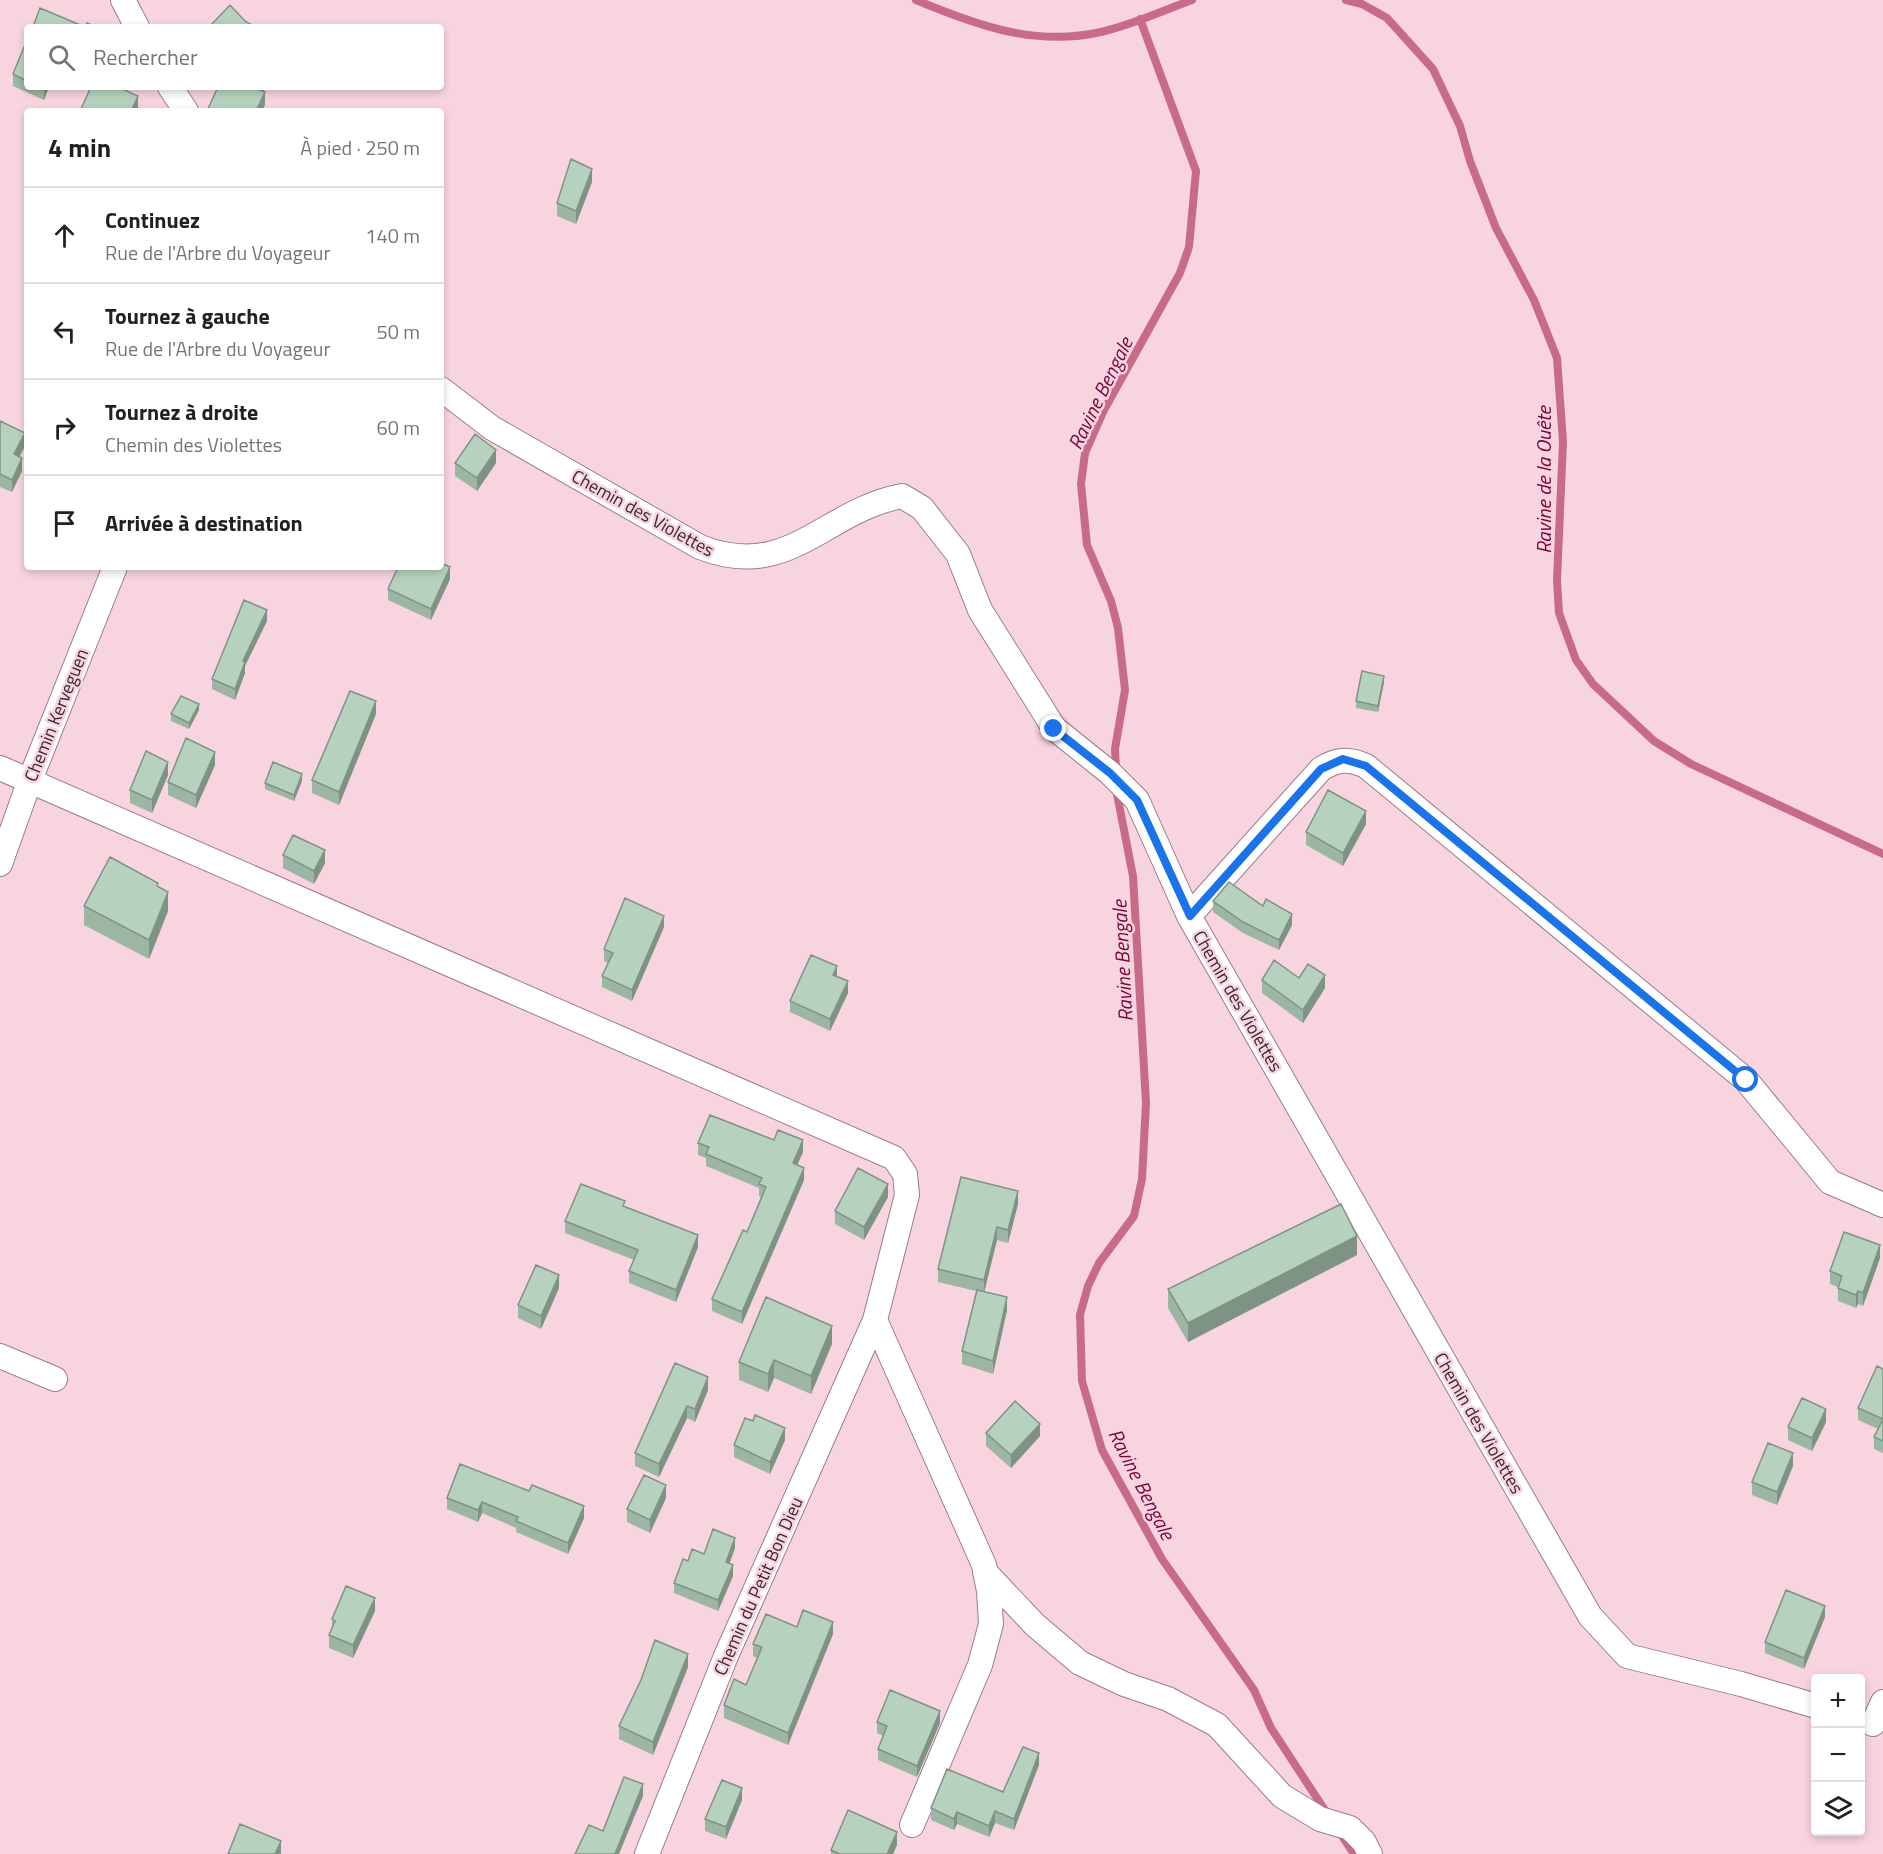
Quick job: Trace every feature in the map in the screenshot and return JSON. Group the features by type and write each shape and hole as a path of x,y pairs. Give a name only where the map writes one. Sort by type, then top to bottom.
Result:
{"street":[{"path":"123,0 135,24"},
{"path":"172,90 184,108"},
{"name":"Chemin des Violettes","path":"444,391 492,428 700,547 723,556 756,557 778,553 880,500 902,496 922,508 958,554 980,610 1054,729 1104,768 1137,800 1190,916 1590,1616 1627,1656 1741,1684 1811,1705"},
{"name":"Chemin Kerveguen","path":"0,864 30,780 114,570"},
{"path":"1190,916 1321,769 1343,759 1355,761 1375,774 1746,1080 1830,1182 1883,1205"},
{"path":"0,768 30,780"},
{"name":"Chemin du Petit Bon Dieu","path":"30,780 894,1158 905,1174 907,1195 875,1320 726,1656 647,1854"},
{"path":"875,1320 985,1572 991,1624 980,1665 912,1826"},
{"path":"0,1356 55,1379"},
{"path":"985,1572 1035,1625 1080,1663 1124,1684 1168,1699 1218,1725 1282,1796 1320,1819 1350,1828 1367,1848"},
{"path":"1872,1724 1883,1702"}],"building":[{"path":"230,5 250,24 212,24"},
{"path":"40,8 78,24 34,24"},
{"path":"24,47 24,80 13,74"},
{"path":"90,90 125,90 138,96 132,108 81,108"},
{"path":"217,90 260,90 265,92 257,108 208,108"},
{"path":"571,159 592,169 576,211 557,203"},
{"path":"0,421 24,433 24,435 14,454 22,458 12,480 0,474"},
{"path":"475,434 496,450 477,478 455,463"},
{"path":"444,564 450,567 431,609 388,589 397,570 444,570"},
{"path":"244,600 267,610 243,661 245,662 235,689 212,679"},
{"path":"1362,671 1384,676 1378,706 1356,701"},
{"path":"350,691 376,701 339,792 312,780"},
{"path":"181,696 199,704 189,723 171,714"},
{"path":"186,738 215,752 196,795 168,782"},
{"path":"146,751 168,762 152,800 130,790"},
{"path":"273,762 302,774 294,795 265,783"},
{"path":"1328,790 1366,811 1343,853 1306,832"},
{"path":"293,835 325,850 314,871 283,855"},
{"path":"110,857 158,883 157,886 168,892 149,940 84,906"},
{"path":"1229,882 1263,906 1266,899 1292,914 1279,940 1243,922 1213,901"},
{"path":"625,898 664,916 632,990 602,976 613,953 604,949"},
{"path":"811,955 837,966 833,975 848,981 830,1019 790,1001"},
{"path":"1274,960 1299,978 1308,964 1325,975 1303,1010 1262,980"},
{"path":"710,1115 774,1140 778,1130 803,1140 793,1163 804,1168 742,1312 712,1299 743,1230 747,1232 766,1187 759,1184 762,1178 706,1154 709,1147 698,1143"},
{"path":"858,1168 888,1184 864,1227 835,1211"},
{"path":"961,1177 1018,1191 1008,1230 997,1227 984,1280 938,1269"},
{"path":"581,1184 625,1201 623,1206 698,1235 676,1290 629,1271 638,1250 565,1221"},
{"path":"1341,1204 1357,1236 1188,1323 1168,1289"},
{"path":"1844,1232 1880,1245 1863,1293 1858,1291 1856,1295 1838,1288 1842,1276 1830,1271"},
{"path":"536,1265 559,1275 541,1316 518,1305"},
{"path":"977,1290 1007,1297 993,1361 962,1351"},
{"path":"766,1297 832,1326 811,1376 774,1360 768,1374 739,1362"},
{"path":"675,1363 708,1377 695,1409 687,1406 659,1464 635,1453"},
{"path":"1877,1366 1883,1369 1883,1419 1858,1408"},
{"path":"1802,1398 1826,1409 1812,1438 1788,1427"},
{"path":"1015,1401 1040,1424 1011,1455 986,1433"},
{"path":"755,1415 785,1428 770,1462 734,1445 745,1418 753,1421"},
{"path":"1883,1419 1883,1441 1874,1437"},
{"path":"1768,1443 1793,1453 1777,1492 1752,1482"},
{"path":"460,1464 529,1491 532,1485 584,1506 568,1543 516,1521 518,1517 482,1502 478,1510 447,1498"},
{"path":"644,1475 666,1485 650,1520 627,1509"},
{"path":"713,1529 735,1538 726,1562 733,1565 718,1600 674,1583 683,1559 688,1561 692,1549 704,1554"},
{"path":"346,1586 375,1598 353,1645 329,1635 335,1621 332,1619"},
{"path":"1786,1590 1825,1606 1804,1658 1765,1642"},
{"path":"803,1610 833,1622 788,1733 724,1705 734,1679 746,1685 762,1647 753,1644 766,1614 797,1627"},
{"path":"655,1640 688,1654 653,1742 619,1726 641,1680"},
{"path":"890,1690 940,1711 917,1766 878,1749 887,1726 877,1722"},
{"path":"1023,1747 1039,1753 1014,1819 995,1811 989,1826 957,1812 954,1819 931,1808 947,1769 1003,1792"},
{"path":"624,1777 643,1784 615,1854 575,1854 589,1825 603,1831"},
{"path":"722,1780 742,1788 726,1827 705,1819"},
{"path":"848,1810 897,1832 887,1854 840,1854 831,1850"},
{"path":"240,1824 281,1841 275,1854 228,1854"}],"waterway":[{"name":"Ravine de la Ouête","path":"916,0 961,18 1006,31 1053,37 1077,36 1113,29 1192,0"},
{"name":"Ravine de la Ouête","path":"1346,0 1362,4 1387,18 1433,69 1460,126 1470,161 1496,228 1534,300 1557,358 1563,442 1557,580 1559,613 1576,660 1593,684 1654,741 1691,764 1883,854"},
{"name":"Ravine Bengale","path":"1116,771 1115,749 1125,690 1118,628 1111,601 1087,545 1081,484 1085,453 1104,410 1180,273 1189,247 1196,171 1140,19"},
{"name":"Ravine Bengale","path":"1116,789 1133,876 1146,1103 1142,1179 1134,1216 1099,1263 1088,1286 1080,1315 1082,1381 1102,1450 1162,1559 1254,1690 1271,1728 1328,1815"},
{"name":"Ravine Bengale","path":"1338,1830 1354,1854"}],"route":[{"path":"1054,729 1110,773 1137,800 1190,916 1321,769 1331,762 1343,759 1366,766 1746,1080"}]}
